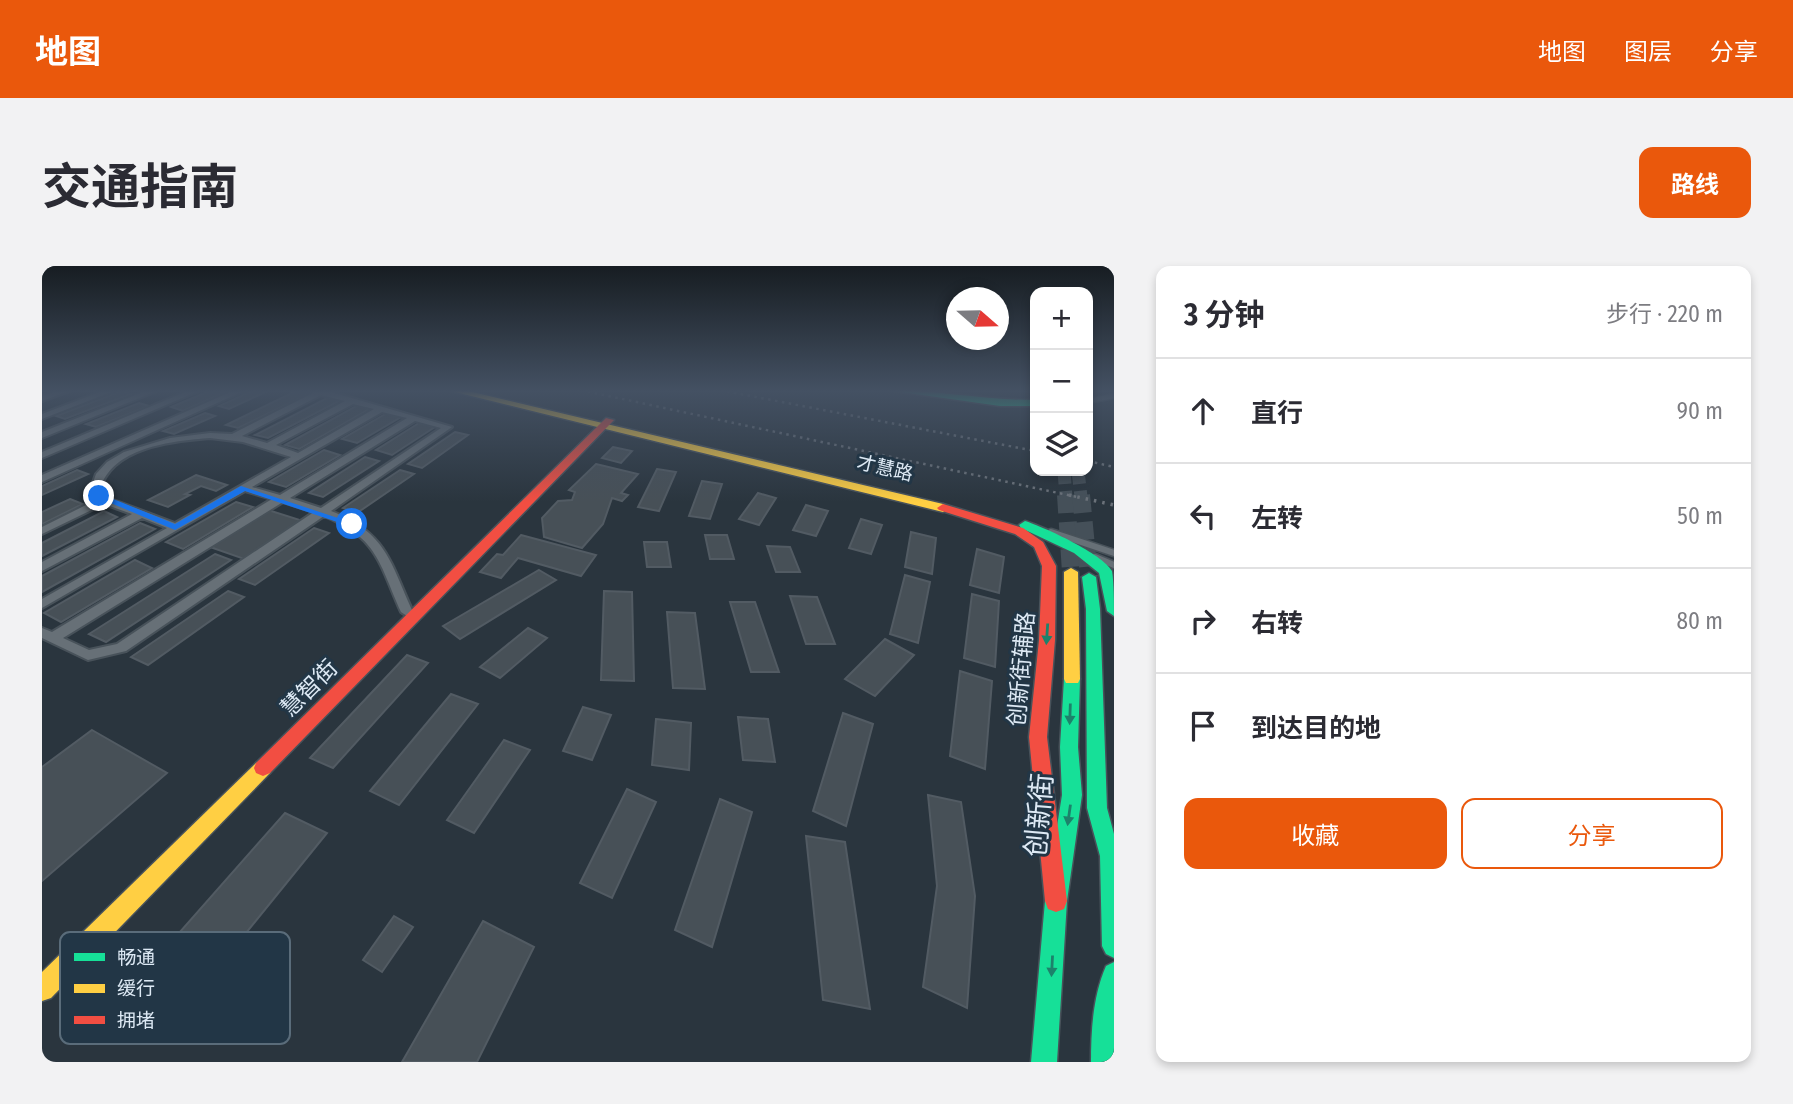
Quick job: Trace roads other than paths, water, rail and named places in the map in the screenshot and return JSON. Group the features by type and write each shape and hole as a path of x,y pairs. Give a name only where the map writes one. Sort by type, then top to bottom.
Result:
{"street":[{"path":"48,427 130,453"},
{"path":"42,435 63,427"},
{"path":"42,455 109,427"},
{"path":"42,479 158,427"},
{"path":"233,437 251,427"},
{"path":"266,447 303,427"},
{"path":"42,604 349,427"},
{"path":"48,636 398,427"},
{"path":"48,636 89,655 121,648 448,427"},
{"name":"慧智街","path":"84,932 407,612 599,427"},
{"name":"慧智街","path":"98,932 599,427"},
{"name":"才慧路","path":"621,427 688,447 998,523 1034,541 1048,558 1049,566"},
{"name":"才慧路","path":"625,427 1023,524 1079,550 1105,571 1109,584"},
{"path":"175,527 104,500 95,491 99,476 113,462 130,453 185,437 233,437 299,456"},
{"path":"244,488 352,524 367,535 407,612"},
{"path":"42,531 104,500"},
{"path":"42,567 141,514"},
{"path":"1049,566 1082,566 1097,573 1109,584 1114,611"},
{"name":"创新街辅路","path":"1049,566 1047,640 1038,737 1056,901"},
{"name":"创新街","path":"1044,1062 1056,901 1072,795 1069,747 1073,648 1071,572"},
{"path":"1089,577 1093,609 1097,808 1112,849 1114,946"},
{"name":"慧智街","path":"42,974 60,956"},
{"name":"慧智街","path":"42,989 60,971"},
{"path":"1104,1062 1104,1020 1114,974"}],"lane":[{"path":"1023,524 1114,553"},
{"path":"1079,550 1114,565"}],"tunnel":[{"path":"1064,476 1066,497"},
{"path":"1079,476 1081,497"},
{"path":"1066,495 1071,572"},
{"path":"1081,495 1089,577"}],"railway":[{"path":"753,427 1077,497"},
{"path":"912,427 1030,450"},
{"path":"1093,462 1114,467"},
{"path":"1069,495 1114,505"}]}
